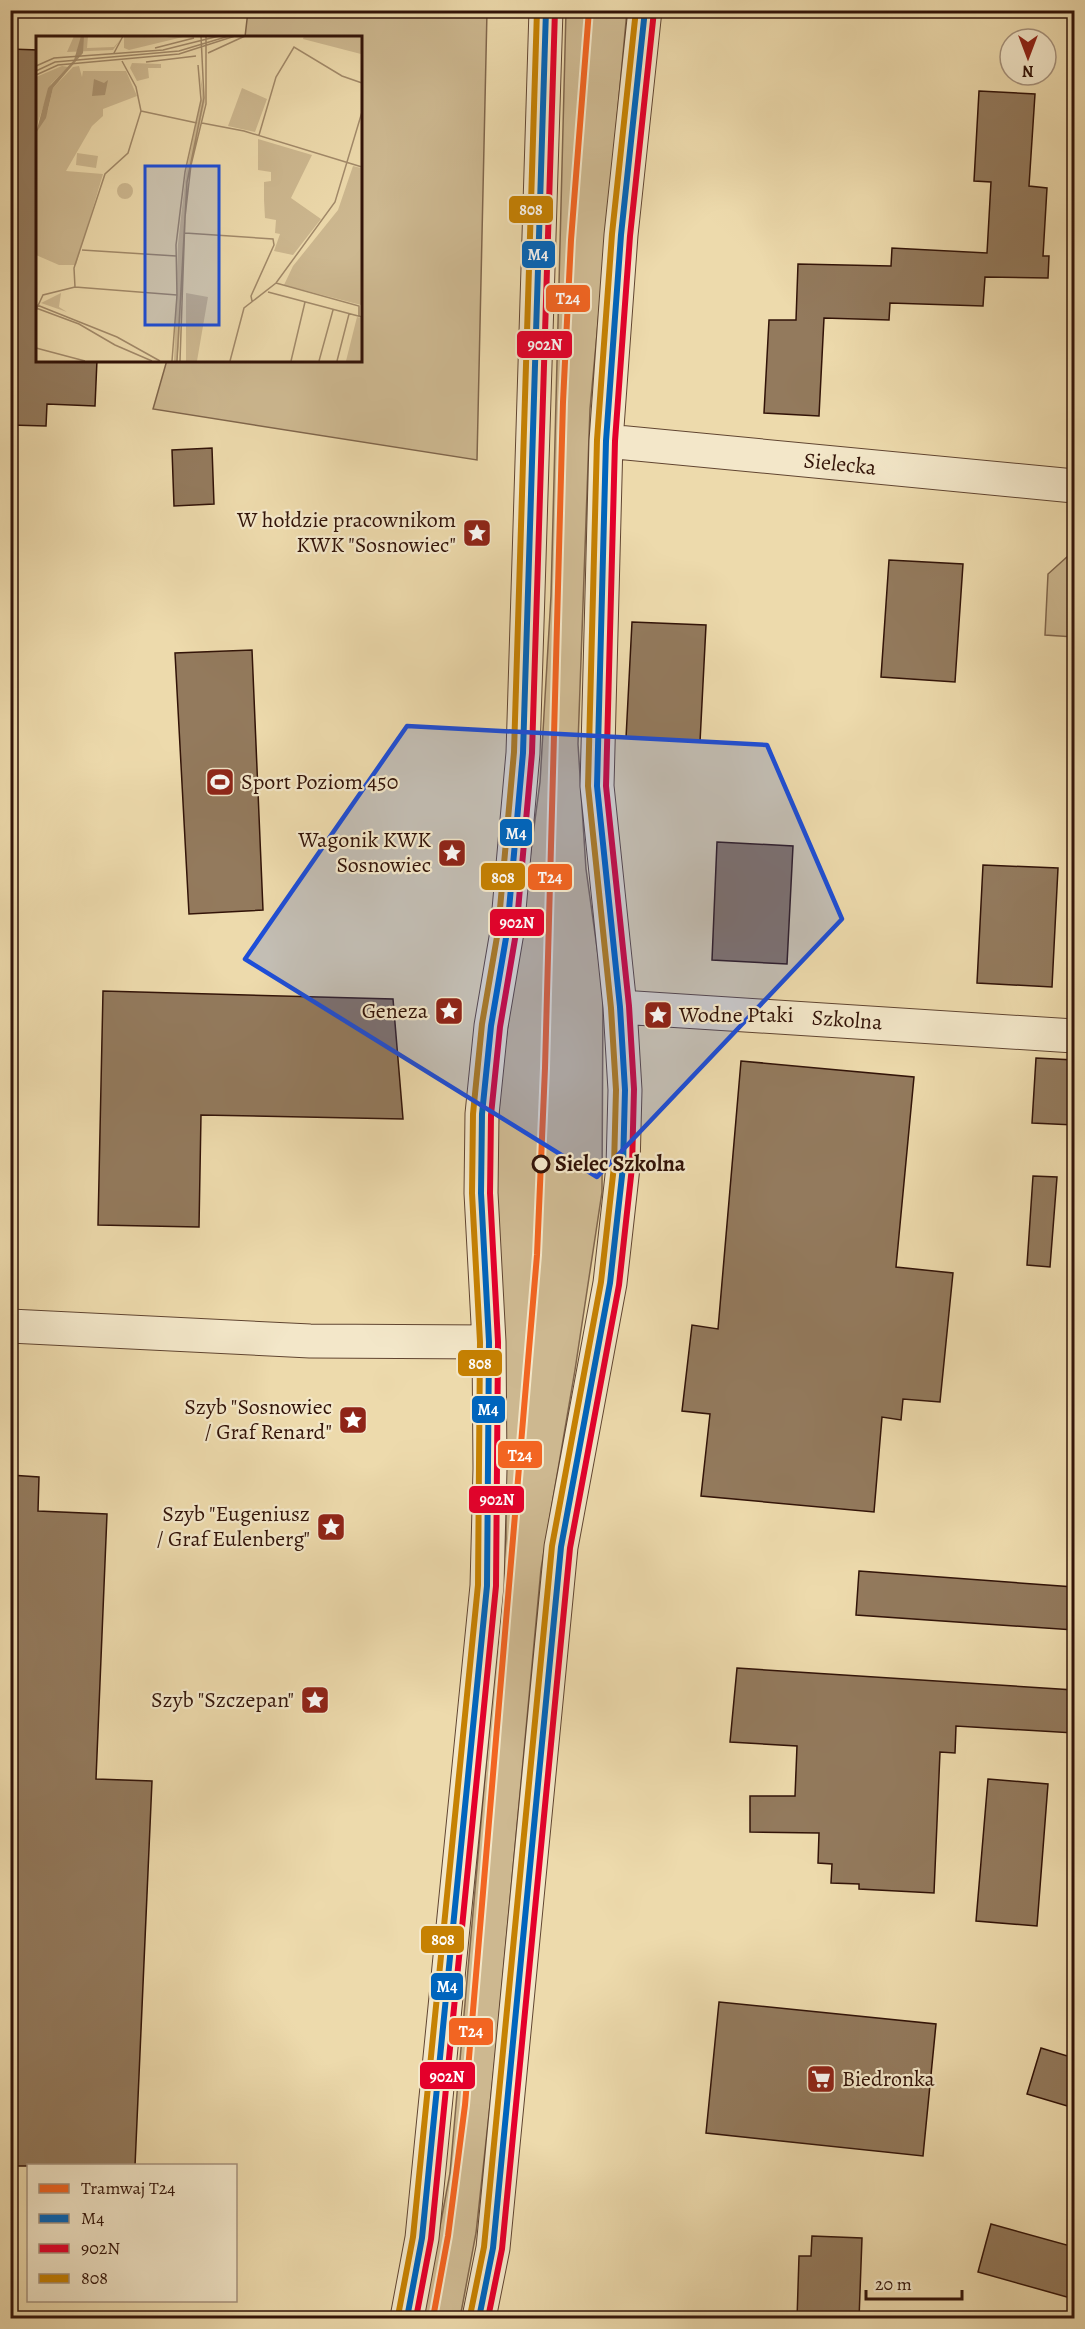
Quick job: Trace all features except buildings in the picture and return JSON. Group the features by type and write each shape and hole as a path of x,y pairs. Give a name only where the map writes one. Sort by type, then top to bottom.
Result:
{"street":[{"path":"407,2319 422,2238 487,1586 490,1468 489,1342 481,1193 482,1114 491,1026 507,932 523,753 546,10"},
{"path":"479,2319 493,2248 561,1547 610,1283 623,1167 625,1090 620,1007 597,786 607,503 606,441 621,235 645,10"},
{"name":"Sielecka","path":"606,441 1074,486"},
{"name":"Szkolna","path":"620,1007 1074,1036"},
{"path":"10,1326 310,1341 489,1342"}],"highlighted area":[{"path":"407,726 767,745 842,919 597,1177 245,959"}],"shaded area":[{"path":"248,11 487,11 477,460 153,409 166,362 362,362 362,36 245,36"},
{"path":"566,11 627,11 590,409 578,744 586,869 603,991 602,1192 541,1569 496,2050 476,2233 460,2318 423,2318 450,2173 506,1539 506,1403 495,1180 501,1077 540,782 551,596"},
{"path":"1068,556 1074,556 1074,637 1045,635 1048,574"}],"tram line":[{"name":"T24","path":"433,2318 448,2236 465,2105 537,1255 545,1068 563,402 571,240 589,10"}],"transit line":[{"name":"808","path":"398,2316 413,2237 478,1585 480,1342 472,1193 473,1114 482,1024 498,931 514,752 537,10"},
{"name":"M4","path":"407,2318 422,2238 487,1586 489,1342 481,1193 482,1114 491,1026 507,932 523,753 546,10"},
{"name":"902N","path":"416,2318 431,2239 496,1586 498,1342 490,1193 491,1115 500,1027 516,933 532,753 555,10"},
{"name":"808","path":"470,2316 484,2247 552,1546 601,1282 614,1166 616,1090 611,1008 588,786 597,440 612,234 636,10"},
{"name":"M4","path":"479,2318 493,2248 561,1547 610,1283 623,1167 625,1090 620,1007 597,786 606,441 621,235 645,10"},
{"name":"902N","path":"488,2318 502,2249 570,1548 619,1285 632,1167 634,1089 629,1006 606,786 615,441 630,236 654,11"}],"place":[{"name":"W hołdzie pracownikom KWK \"Sosnowiec\"","path":"477,533"},
{"name":"Sport Poziom 450","path":"220,782"},
{"name":"Wagonik KWK Sosnowiec","path":"452,853"},
{"name":"Geneza","path":"449,1011"},
{"name":"Wodne Ptaki","path":"658,1015"},
{"name":"Sielec Szkolna","path":"541,1164"},
{"name":"Szyb \"Sosnowiec / Graf Renard\"","path":"353,1420"},
{"name":"Szyb \"Eugeniusz / Graf Eulenberg\"","path":"331,1527"},
{"name":"Szyb \"Szczepan\"","path":"315,1700"},
{"name":"Biedronka","path":"821,2079"}]}
